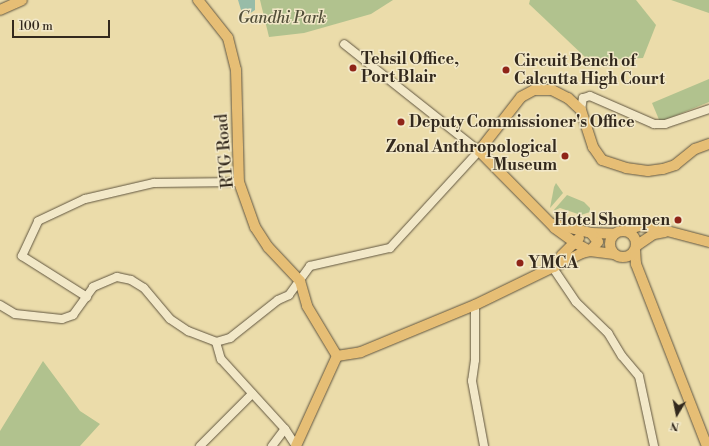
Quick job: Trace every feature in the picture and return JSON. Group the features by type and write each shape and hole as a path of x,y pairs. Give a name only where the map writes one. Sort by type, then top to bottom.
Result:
{"main road":[{"path":"0,10 22,0"},
{"name":"RTG Road","path":"198,0 228,38 236,70 239,182 255,227 268,247 300,281 306,306 337,356"},
{"path":"667,232 654,234 626,257 590,251 574,242 550,222 479,151 521,97 534,90 552,90 568,98 581,110 593,147 602,160 612,165 648,172 663,169 675,165 695,149 709,144"},
{"path":"550,222 591,233 618,232 633,235 641,276 707,446"},
{"path":"641,276 616,255 610,242 618,232 639,226 709,242"},
{"path":"553,268 574,242 591,233"},
{"path":"296,446 337,356 360,352 475,305 590,251 598,242 591,233"}],"street":[{"path":"0,305 15,314 62,319 73,315 93,287 116,277 131,280 144,288 170,319 203,339 216,342 230,338 278,300 289,295 310,266 390,248 479,151 344,44"},
{"path":"581,110 583,98 590,96 654,124 665,124 709,109"},
{"path":"87,297 22,256 38,221 85,199 154,183 239,182"},
{"path":"553,268 576,302 608,333 622,356 639,376 654,446"},
{"path":"475,305 475,360 472,381 484,446"},
{"path":"216,342 221,359 285,429 296,446"},
{"path":"200,446 252,394"},
{"path":"272,446 285,429"}],"green space":[{"name":"Gandhi Park","path":"260,0 393,0 371,14 304,33 269,37"},
{"path":"530,0 636,0 656,25 643,58 600,60 585,57 529,4"},
{"path":"671,0 709,0 709,13"},
{"path":"709,79 709,102 660,122 652,103"},
{"path":"556,183 563,193 550,208 554,187"},
{"path":"567,195 584,202 590,208 590,212 581,215 560,208 553,211"},
{"path":"43,361 80,411 100,424 80,446 0,446 0,431"}],"shaded area":[{"path":"238,0 255,0 255,10 249,14 241,10"}],"place":[{"name":"Tehsil Office, Port Blair","path":"353,68"},
{"name":"Circuit Bench of Calcutta High Court","path":"506,70"},
{"name":"Deputy Commissioner's Office","path":"401,122"},
{"name":"Zonal Anthropological Museum","path":"565,156"},
{"name":"Hotel Shompen","path":"678,220"},
{"name":"YMCA","path":"520,263"}]}
